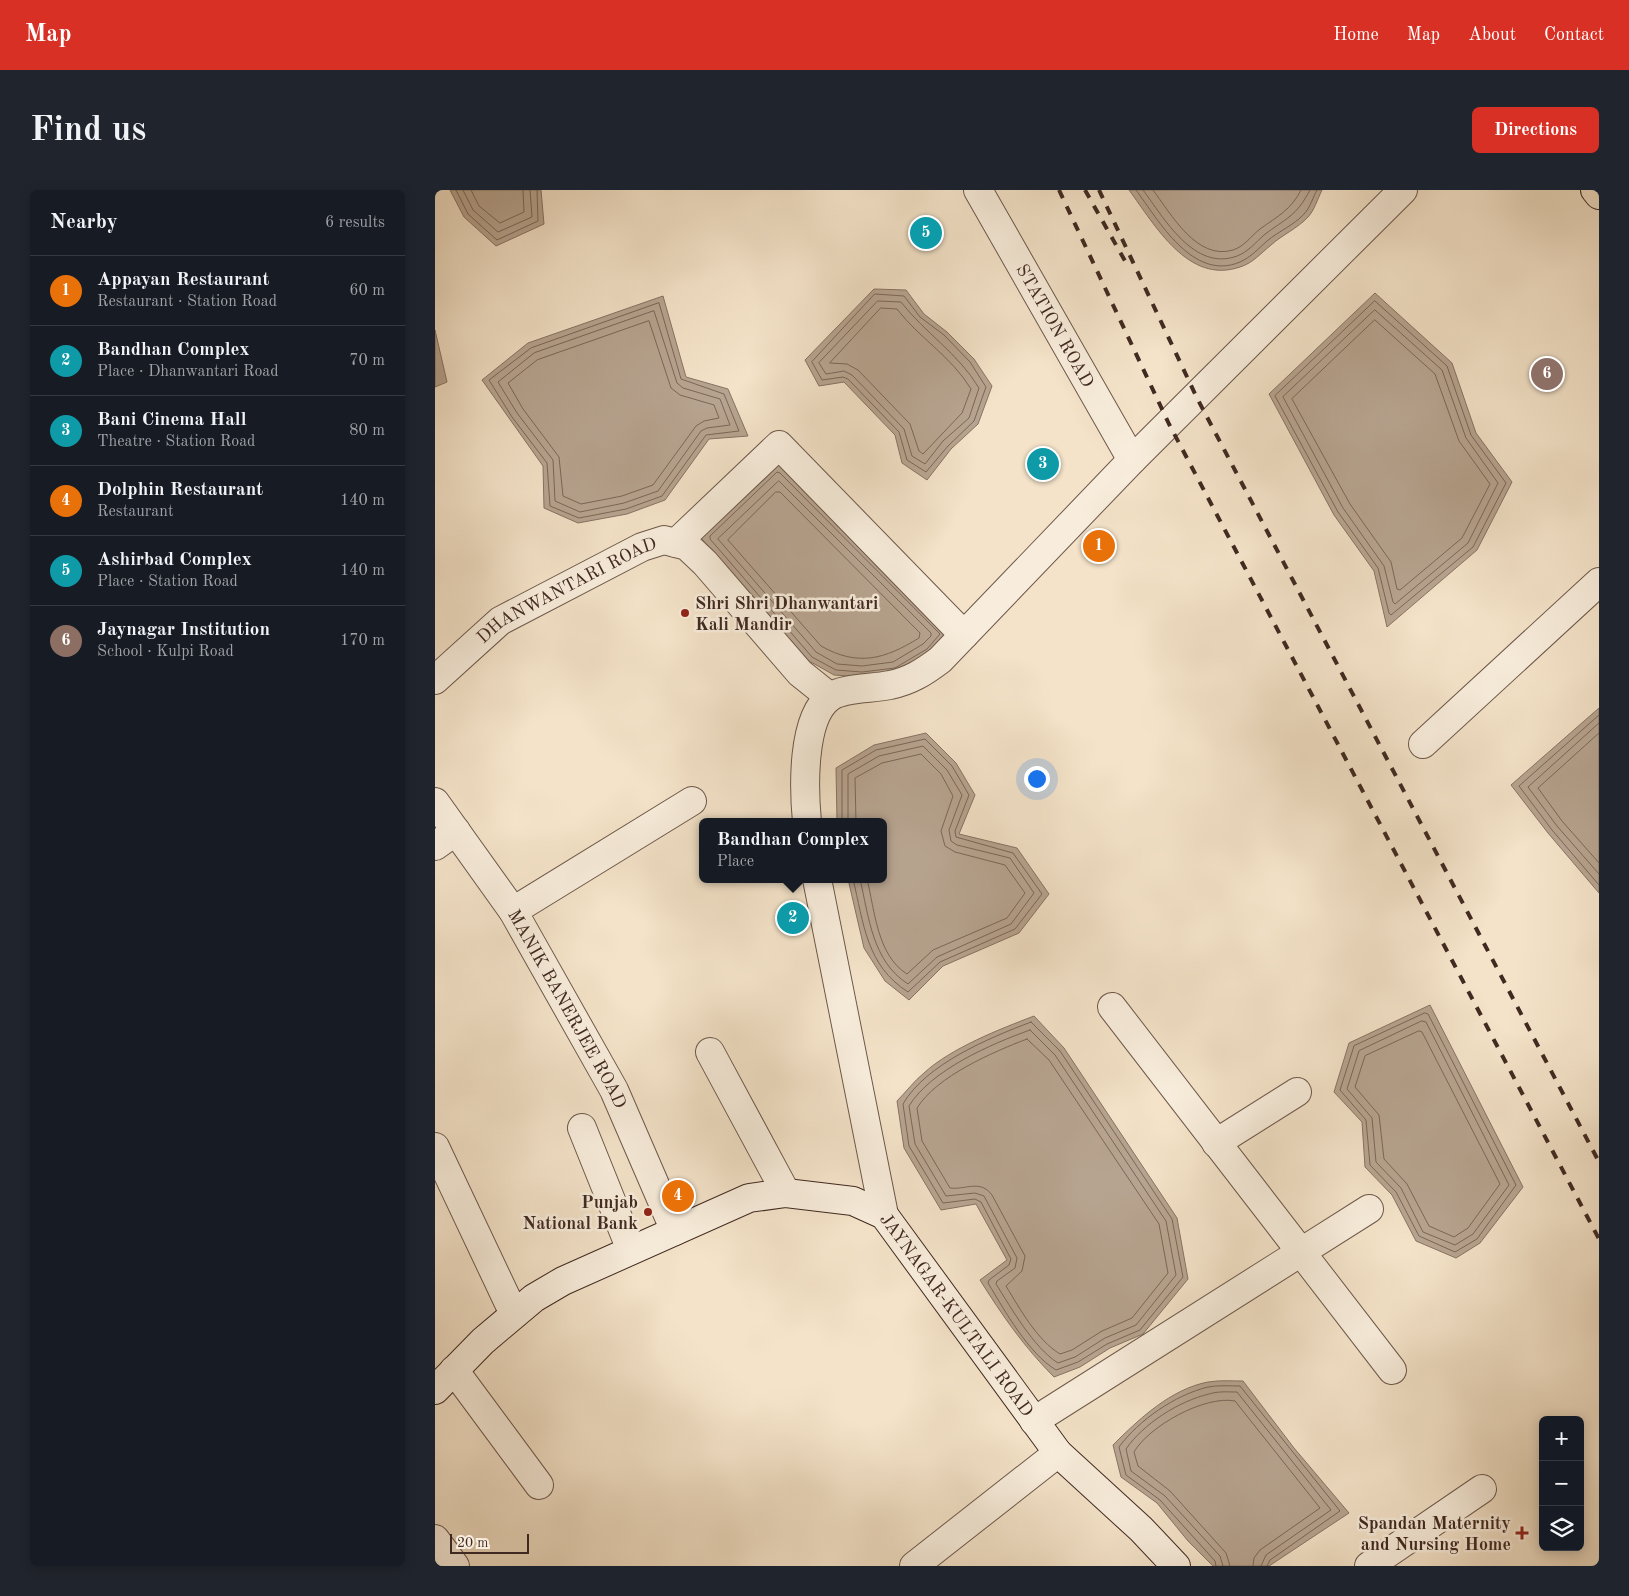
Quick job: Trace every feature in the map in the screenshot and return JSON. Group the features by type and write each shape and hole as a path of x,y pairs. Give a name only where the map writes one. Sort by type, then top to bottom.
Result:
{"main road":[{"path":"1595,190 1599,195"}],"street":[{"name":"STATION ROAD","path":"978,190 1132,460"},
{"path":"807,818 803,785 809,738 818,713 830,697 851,690 890,685 917,677 940,660 1132,460 1403,190"},
{"path":"676,543 779,445 964,635"},
{"name":"DHANWANTARI ROAD","path":"435,680 500,621 641,547 664,540 687,546 705,563 800,673 830,697"},
{"path":"1423,744 1599,582"},
{"path":"513,911 692,801"},
{"name":"MANIK BANERJEE ROAD","path":"435,802 445,839 513,911 614,1090 675,1230"},
{"path":"818,883 884,1215"},
{"path":"1112,1008 1392,1370"},
{"path":"710,1052 786,1193"},
{"path":"1217,1143 1297,1092"},
{"path":"582,1128 631,1250"},
{"path":"435,1147 514,1314"},
{"name":"JAYNAGAR-KULTALI ROAD","path":"435,1390 483,1341 533,1298 563,1281 675,1230 749,1198 786,1193 853,1201 884,1215 1058,1454 1141,1529 1176,1566"},
{"path":"1034,1421 1369,1210"},
{"path":"454,1370 539,1485"},
{"path":"914,1566 1058,1454"},
{"path":"1369,1566 1482,1489"},
{"path":"435,1539 455,1566"}],"water":[{"path":"450,190 541,190 544,224 496,246 464,217"},
{"path":"1129,190 1322,190 1312,211 1300,225 1275,241 1249,263 1240,267 1221,270 1204,267 1189,260 1175,248 1150,219"},
{"path":"874,289 906,290 924,314 947,332 974,359 992,386 978,424 951,449 927,480 902,463 895,435 844,382 819,386 805,360"},
{"path":"1375,293 1452,363 1476,433 1512,482 1477,550 1387,627 1374,571 1334,515 1269,394"},
{"path":"663,296 686,377 728,389 748,436 709,439 665,500 627,514 578,523 544,508 543,466 482,380 528,343"},
{"path":"435,330 447,382 435,387"},
{"path":"779,464 949,635 930,653 897,673 862,677 834,675 809,661 701,538"},
{"path":"1599,708 1599,893 1548,833 1511,785"},
{"path":"926,733 956,763 975,795 959,834 1017,848 1049,894 1019,933 943,966 909,1000 885,981 864,948 849,883 887,883 887,818 837,818 836,768 874,745"},
{"path":"1430,1005 1523,1187 1480,1243 1456,1258 1416,1241 1392,1195 1365,1167 1362,1122 1334,1092 1349,1043"},
{"path":"1034,1016 1064,1048 1177,1218 1188,1279 1143,1334 1110,1348 1080,1367 1054,1377 1014,1330 980,1280 1007,1260 976,1204 941,1210 904,1148 897,1101 920,1076 948,1055 976,1040"},
{"path":"1243,1381 1294,1448 1349,1513 1269,1566 1213,1566 1188,1541 1157,1503 1121,1477 1113,1445 1156,1406 1181,1391 1208,1382"}],"railway":[{"path":"1059,190 1169,424 1599,1239"},
{"path":"1085,190 1129,268"},
{"path":"1099,190 1197,398 1599,1162"}],"place":[{"name":"Ashirbad Complex","path":"926,233"},
{"name":"Jaynagar Institution","path":"1547,374"},
{"name":"Bani Cinema Hall","path":"1043,464"},
{"name":"Appayan Restaurant","path":"1099,546"},
{"name":"Shri Shri Dhanwantari Kali Mandir","path":"685,613"},
{"name":"Bandhan Complex","path":"793,918"},
{"name":"Dolphin Restaurant","path":"678,1196"},
{"name":"Punjab National Bank","path":"648,1212"},
{"name":"Spandan Maternity and Nursing Home","path":"1522,1533"}]}
